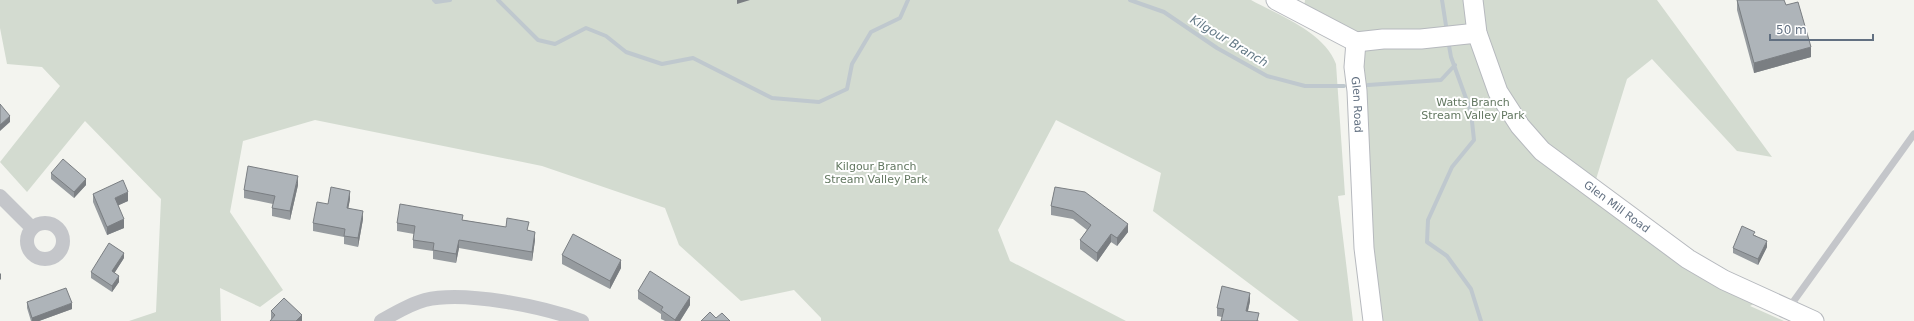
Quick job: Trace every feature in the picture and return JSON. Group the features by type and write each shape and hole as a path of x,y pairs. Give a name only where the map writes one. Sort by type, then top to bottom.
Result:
{"main road":[{"path":"1276,0 1356,42 1383,39 1421,39 1468,34 1473,0"},
{"name":"Glen Mill Road","path":"1468,34 1498,92 1520,126 1542,151 1688,259 1724,280 1814,321"},
{"name":"Glen Road","path":"1356,42 1354,67 1357,91 1364,248 1373,321"}],"street":[{"path":"0,196 32,228"},
{"path":"381,321 400,310 426,300 453,298 492,300 564,315 582,321"}],"lane":[{"path":"1788,309 1914,134"}],"green space":[{"name":"Kilgour Branch Stream Valley Park","path":"0,0 1251,0 1300,26 1311,34 1322,43 1336,64 1345,195 1338,196 1353,321 1299,321 1153,211 1161,173 1056,120 998,230 1010,261 1126,321 821,321 821,318 794,290 741,301 679,245 665,208 542,166 315,120 243,141 230,212 283,290 260,307 220,288 221,321 129,321 156,312 161,199 85,121 27,192 0,162 60,86 42,67 7,64 0,28"},
{"name":"Watts Branch Stream Valley Park","path":"1305,0 1657,0 1772,157 1737,151 1652,59 1627,79 1593,189 1759,301 1750,306 1784,321 1373,321 1356,42 1303,14"}],"building":[{"path":"1737,0 1784,0 1786,5 1798,2 1811,47 1754,63"},
{"path":"0,104 10,116 0,125"},
{"path":"63,159 86,179 74,192 51,173"},
{"path":"248,166 298,176 290,211 272,208 275,196 244,190"},
{"path":"123,180 128,192 115,198 124,219 107,227 93,194"},
{"path":"331,187 350,191 347,208 363,211 358,238 344,236 345,229 313,223 317,202 328,204"},
{"path":"1055,187 1085,192 1128,224 1117,238 1111,234 1097,253 1080,240 1091,225 1073,211 1051,206"},
{"path":"400,204 463,215 462,220 506,227 507,218 529,222 527,230 535,232 532,252 459,240 456,254 433,250 434,243 413,240 415,226 397,223"},
{"path":"1742,226 1755,232 1753,235 1767,241 1758,259 1733,248"},
{"path":"573,234 621,260 610,281 562,255"},
{"path":"109,243 124,253 112,271 119,276 112,286 91,272"},
{"path":"650,271 690,297 675,320 661,310 663,307 638,291"},
{"path":"1222,286 1250,293 1246,311 1259,313 1257,321 1221,321 1224,309 1217,308"},
{"path":"66,288 72,303 32,318 27,302"},
{"path":"284,298 302,315 296,321 270,321 275,315 271,311"},
{"path":"710,312 716,318 722,313 730,321 701,321"}],"waterway":[{"name":"Kilgour Branch","path":"434,0 436,2 450,0"},
{"name":"Kilgour Branch","path":"498,0 538,40 555,44 586,28 606,36 626,52 662,64 693,58 772,98 819,102 847,89 852,64 871,32 900,18 908,0"},
{"name":"Kilgour Branch","path":"1130,0 1164,12 1217,48 1267,76 1305,86 1344,86"},
{"path":"1442,0 1447,32"},
{"path":"1448,40 1451,57 1471,112 1474,140 1452,167 1428,220 1427,242 1447,256 1471,289 1481,321"},
{"name":"Kilgour Branch","path":"1368,85 1441,80 1455,65"}]}
